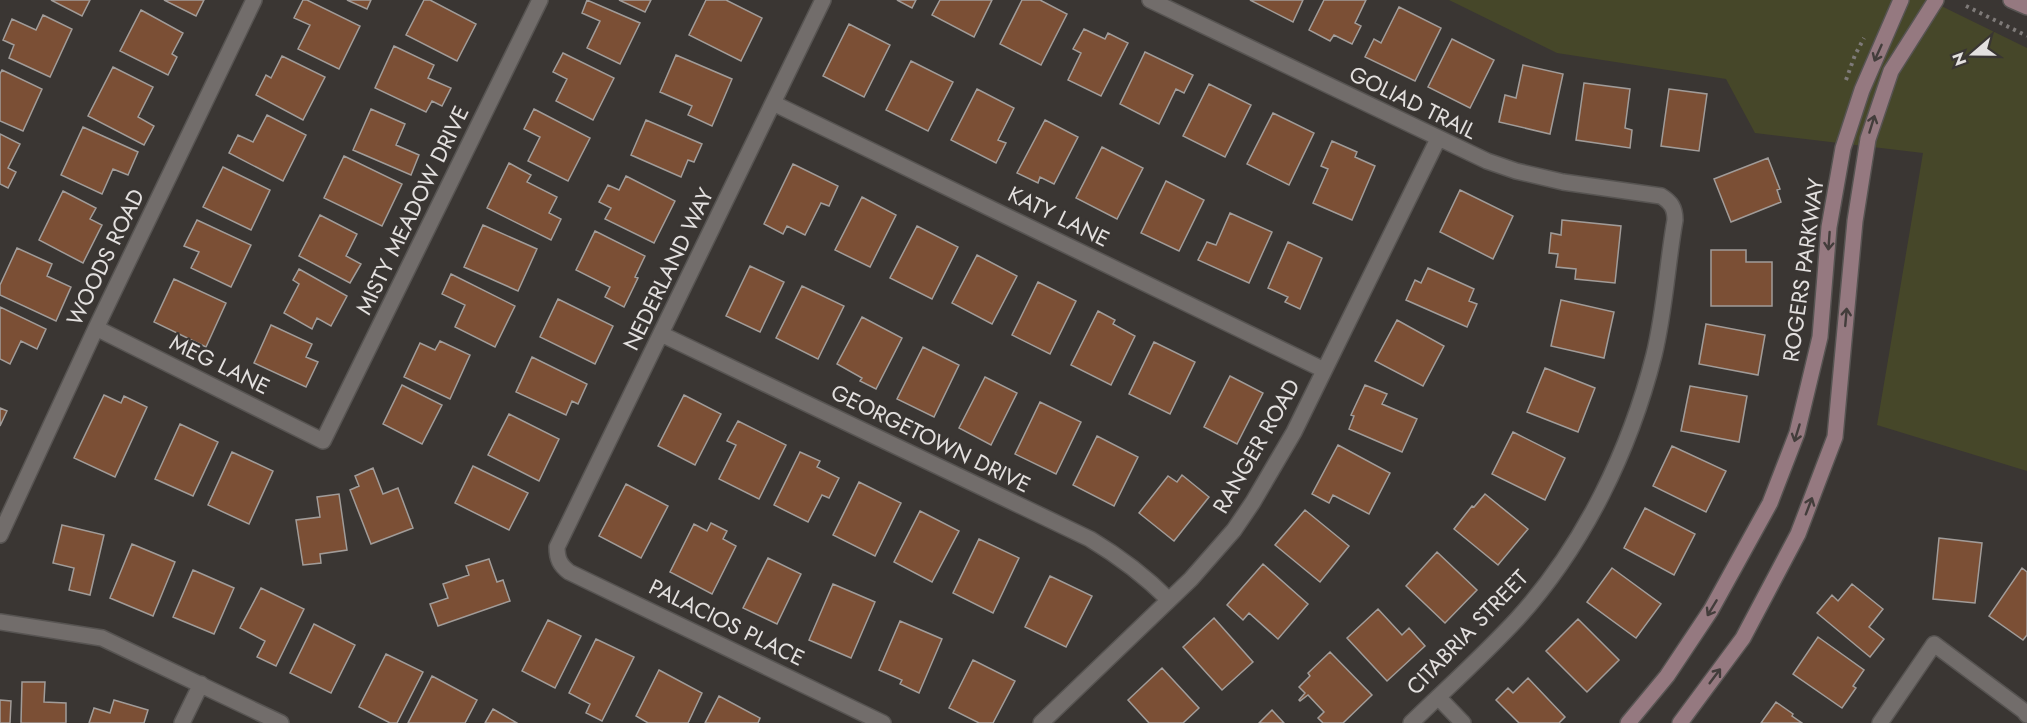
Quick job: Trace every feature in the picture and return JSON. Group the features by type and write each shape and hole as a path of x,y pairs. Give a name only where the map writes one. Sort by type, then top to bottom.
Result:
{"street":[{"name":"WOODS ROAD","path":"0,536 96,328 254,0"},
{"name":"MISTY MEADOW DRIVE","path":"324,441 540,0"},
{"name":"GOLIAD TRAIL","path":"1150,0 1487,161 1516,171 1563,182 1661,195 1670,201"},
{"name":"ROGERS PARKWAY","path":"1628,723 1667,676 1711,610 1770,503 1797,433 1820,338 1829,227 1843,148 1862,90 1901,0"},
{"name":"ROGERS PARKWAY","path":"1680,723 1743,638 1798,534 1835,436 1855,221 1868,139 1891,71 1936,0"},
{"path":"2011,0 2027,7"},
{"name":"NEDERLAND WAY","path":"557,557 557,547 662,334 821,1"},
{"name":"KATY LANE","path":"773,103 1324,370"},
{"name":"RANGER ROAD","path":"1041,723 1211,558 1253,502 1294,432 1438,139"},
{"name":"CITABRIA STREET","path":"1411,723 1474,664 1519,617 1578,537 1613,471 1636,414 1654,354 1665,299 1675,220 1675,211 1670,201"},
{"name":"MEG LANE","path":"96,328 324,441"},
{"name":"GEORGETOWN DRIVE","path":"662,334 1090,539 1121,557 1145,575 1169,600"},
{"name":"PALACIOS PLACE","path":"557,557 561,566 569,572 883,723"},
{"path":"0,622 102,638 281,723"},
{"path":"1880,723 1934,644 2024,711 2027,716"},
{"path":"182,723 201,684"},
{"path":"1438,697 1464,723"}],"path":[{"path":"1966,6 2027,36"}],"green space":[{"path":"1449,0 1929,0 2027,48 2027,471 1877,425 1923,153 1755,133 1726,79 1557,53"}],"building":[{"path":"51,0 90,0 82,16"},
{"path":"164,0 204,0 196,16"},
{"path":"303,0 360,26 339,69 298,49 310,25 294,18"},
{"path":"347,0 371,0 367,9"},
{"path":"424,0 430,0 476,24 457,61 406,35"},
{"path":"587,0 640,23 620,64 587,48 600,21 582,13"},
{"path":"619,0 651,0 645,12"},
{"path":"706,0 726,0 762,18 741,61 689,35"},
{"path":"897,0 916,0 912,8"},
{"path":"940,0 992,0 974,37 932,15"},
{"path":"1022,0 1040,0 1067,14 1041,65 1000,44"},
{"path":"1250,0 1303,0 1293,22"},
{"path":"1324,0 1366,0 1355,23 1361,26 1352,44 1334,35 1330,41 1309,30"},
{"path":"1399,7 1441,28 1415,81 1365,57 1374,39 1381,43"},
{"path":"141,10 183,33 172,54 177,57 168,75 120,51"},
{"path":"43,15 72,29 50,77 9,58 14,45 3,40 12,19 36,30"},
{"path":"849,24 890,45 864,97 823,76"},
{"path":"1084,29 1105,39 1108,33 1128,43 1101,96 1068,80 1081,53 1073,49"},
{"path":"1452,39 1494,60 1470,108 1428,87"},
{"path":"394,46 434,65 428,78 451,88 442,106 432,101 426,112 375,88"},
{"path":"1145,52 1193,75 1184,93 1176,89 1159,124 1120,104"},
{"path":"563,53 614,78 593,120 556,101 567,79 553,72"},
{"path":"676,55 732,79 712,126 688,115 692,106 660,92"},
{"path":"282,56 325,77 303,120 256,95 266,75 271,78"},
{"path":"911,61 953,82 928,131 886,110"},
{"path":"1523,65 1563,74 1550,134 1499,122 1505,95 1516,98"},
{"path":"113,67 153,87 138,117 154,126 144,145 88,116"},
{"path":"2,70 42,89 23,131 0,121 0,74"},
{"path":"1584,83 1630,89 1625,128 1632,130 1630,148 1576,140"},
{"path":"1209,84 1251,105 1225,157 1183,136"},
{"path":"977,89 1014,108 998,140 1006,143 996,163 951,140"},
{"path":"1669,89 1707,94 1699,151 1661,146"},
{"path":"371,109 405,124 396,145 419,155 411,175 353,150"},
{"path":"534,109 590,138 568,181 528,161 540,137 524,129"},
{"path":"1273,113 1314,133 1289,185 1247,164"},
{"path":"267,115 306,135 283,181 229,153 238,135 253,142"},
{"path":"646,120 702,144 694,162 688,160 681,177 631,155"},
{"path":"1045,120 1078,137 1054,184 1040,177 1038,183 1017,173"},
{"path":"83,127 138,152 128,175 113,169 102,194 61,175"},
{"path":"0,134 20,144 8,168 16,172 8,188 0,184"},
{"path":"1332,141 1357,152 1355,157 1375,166 1352,220 1313,203 1328,169 1321,166"},
{"path":"1102,147 1143,168 1117,219 1076,198"},
{"path":"344,156 402,184 382,226 324,198"},
{"path":"1768,158 1780,189 1777,190 1781,202 1731,222 1714,179"},
{"path":"509,163 531,175 527,182 557,197 549,213 561,219 551,240 487,208"},
{"path":"793,164 838,186 829,206 821,203 805,235 787,226 783,234 764,224"},
{"path":"223,167 270,190 251,230 203,207"},
{"path":"626,176 675,201 654,243 605,219 611,208 599,202 608,185 619,190"},
{"path":"1166,181 1204,200 1179,251 1141,233"},
{"path":"1460,190 1513,216 1493,259 1440,232"},
{"path":"63,191 96,208 90,219 102,225 83,263 39,240"},
{"path":"862,197 896,215 870,267 835,250"},
{"path":"1230,213 1272,232 1249,283 1198,260 1207,242 1216,245"},
{"path":"320,215 357,234 346,256 361,264 350,283 299,256"},
{"path":"197,220 251,245 231,287 191,268 199,252 184,246"},
{"path":"1562,220 1621,226 1615,283 1575,279 1576,269 1556,267 1558,254 1549,253 1551,233 1561,235"},
{"path":"483,225 537,249 518,291 464,267"},
{"path":"917,226 958,247 932,299 890,278"},
{"path":"595,231 645,256 635,277 638,278 624,307 605,297 610,287 576,270"},
{"path":"1288,242 1322,258 1300,309 1285,302 1288,297 1268,288"},
{"path":"17,248 52,264 47,276 71,287 56,321 0,295 0,285"},
{"path":"1711,250 1746,250 1746,262 1772,262 1772,306 1711,306"},
{"path":"977,255 1017,276 992,324 952,303"},
{"path":"750,266 784,282 760,332 726,316"},
{"path":"1428,268 1474,289 1469,301 1477,304 1467,327 1406,300 1415,280 1421,283"},
{"path":"299,269 347,296 331,326 317,318 312,329 284,313 299,284 293,280"},
{"path":"451,274 515,306 495,347 455,327 465,305 442,294"},
{"path":"174,279 226,303 206,347 154,322"},
{"path":"1038,282 1076,301 1050,354 1012,335"},
{"path":"802,286 844,306 818,359 776,338"},
{"path":"558,299 613,326 595,364 540,337"},
{"path":"1561,300 1614,312 1604,358 1551,346"},
{"path":"0,307 46,329 37,349 21,341 10,364 0,359"},
{"path":"1098,311 1115,320 1113,324 1135,336 1111,385 1071,365"},
{"path":"862,317 902,338 876,389 860,381 862,378 837,364"},
{"path":"1397,320 1444,346 1423,386 1375,361"},
{"path":"1706,324 1765,335 1758,375 1699,364"},
{"path":"271,325 312,344 306,357 318,362 306,387 254,363"},
{"path":"440,341 470,355 450,399 404,377 420,343 435,350"},
{"path":"1154,342 1195,362 1170,414 1129,394"},
{"path":"923,347 959,365 934,417 897,399"},
{"path":"532,357 587,384 578,404 572,401 566,415 516,392"},
{"path":"1545,368 1595,388 1578,432 1527,412"},
{"path":"1230,376 1263,393 1237,444 1204,427"},
{"path":"985,377 1017,393 991,445 959,428"},
{"path":"402,385 442,405 422,444 383,424"},
{"path":"1365,385 1387,394 1382,404 1417,419 1402,452 1349,429 1354,416 1351,415"},
{"path":"1690,386 1747,396 1739,442 1681,431"},
{"path":"104,395 121,403 124,396 147,407 115,477 74,458"},
{"path":"684,395 721,414 695,465 658,446"},
{"path":"1040,402 1081,422 1056,474 1015,454"},
{"path":"0,408 7,411 0,426"},
{"path":"509,414 559,439 539,481 488,455"},
{"path":"738,421 786,445 759,499 719,479 736,445 727,441"},
{"path":"180,424 218,442 193,496 155,479"},
{"path":"1513,432 1565,458 1545,500 1492,474"},
{"path":"1097,436 1138,457 1114,506 1073,485"},
{"path":"1338,445 1390,473 1369,514 1333,495 1329,503 1312,494"},
{"path":"1672,446 1726,471 1706,512 1653,486"},
{"path":"232,452 273,471 249,524 208,505"},
{"path":"800,452 820,461 817,467 839,478 829,498 822,495 808,522 774,505"},
{"path":"473,466 528,493 509,530 455,503"},
{"path":"373,468 383,494 398,488 413,528 371,544 350,490 359,486 355,476"},
{"path":"1182,475 1209,497 1174,541 1139,513 1168,476 1177,482"},
{"path":"859,482 901,503 875,556 833,535"},
{"path":"626,484 668,506 641,558 599,536"},
{"path":"339,494 347,550 320,554 321,563 303,565 296,520 320,517 317,497"},
{"path":"1485,494 1528,529 1498,565 1454,529"},
{"path":"1645,508 1695,534 1674,575 1624,548"},
{"path":"1305,510 1349,546 1320,582 1275,545"},
{"path":"920,511 959,531 932,582 894,562"},
{"path":"711,523 727,531 723,539 736,546 712,594 670,572 694,524 707,531"},
{"path":"62,525 104,535 90,595 69,590 74,568 53,563"},
{"path":"1939,538 1982,543 1975,603 1933,599"},
{"path":"979,539 1019,558 993,613 953,593"},
{"path":"132,544 175,562 153,616 110,598"},
{"path":"1437,552 1477,590 1445,623 1406,586"},
{"path":"768,558 801,574 777,624 743,608"},
{"path":"489,559 497,582 503,580 510,601 438,626 430,604 448,598 443,584 469,575 466,566"},
{"path":"1263,564 1308,604 1278,639 1249,613 1243,620 1227,605"},
{"path":"1612,568 1661,604 1636,638 1587,602"},
{"path":"2022,568 2027,572 2027,635 2023,640 1989,616"},
{"path":"193,570 234,588 214,634 173,617"},
{"path":"1050,576 1092,596 1066,647 1025,627"},
{"path":"833,584 875,602 851,658 809,640"},
{"path":"1852,584 1883,609 1869,627 1884,639 1870,657 1817,613 1832,595 1838,601"},
{"path":"261,588 304,609 276,666 257,657 265,641 240,628"},
{"path":"1378,609 1402,635 1409,628 1425,646 1387,681 1347,638"},
{"path":"1214,618 1253,662 1222,690 1183,647"},
{"path":"1578,619 1619,660 1587,692 1546,651"},
{"path":"548,620 581,636 555,688 522,671"},
{"path":"900,621 942,639 919,693 900,684 902,680 879,670"},
{"path":"314,624 355,645 331,693 290,673"},
{"path":"1818,637 1864,670 1853,686 1856,688 1842,708 1793,674"},
{"path":"596,639 634,657 602,721 586,713 590,704 569,693"},
{"path":"1330,652 1372,695 1343,723 1323,723 1318,718 1324,712 1308,695 1299,700 1305,693 1299,687 1310,676 1308,673"},
{"path":"386,654 423,672 397,723 390,723 359,707"},
{"path":"973,660 1015,681 993,723 979,723 949,708"},
{"path":"1162,668 1199,708 1183,723 1149,723 1128,700"},
{"path":"659,670 702,693 688,723 648,723 636,716"},
{"path":"432,676 477,700 465,723 408,723"},
{"path":"1528,678 1565,717 1559,723 1519,723 1496,700 1508,688 1513,693"},
{"path":"22,682 45,682 44,702 66,703 66,723 21,723"},
{"path":"719,696 760,718 758,723 705,723"},
{"path":"0,700 11,701 10,723 0,723"},
{"path":"114,700 148,710 144,723 89,723 94,708 110,713"},
{"path":"1776,702 1793,714 1792,716 1802,723 1761,723"},
{"path":"493,709 517,723 485,723"},
{"path":"1272,710 1284,723 1259,723"}]}
